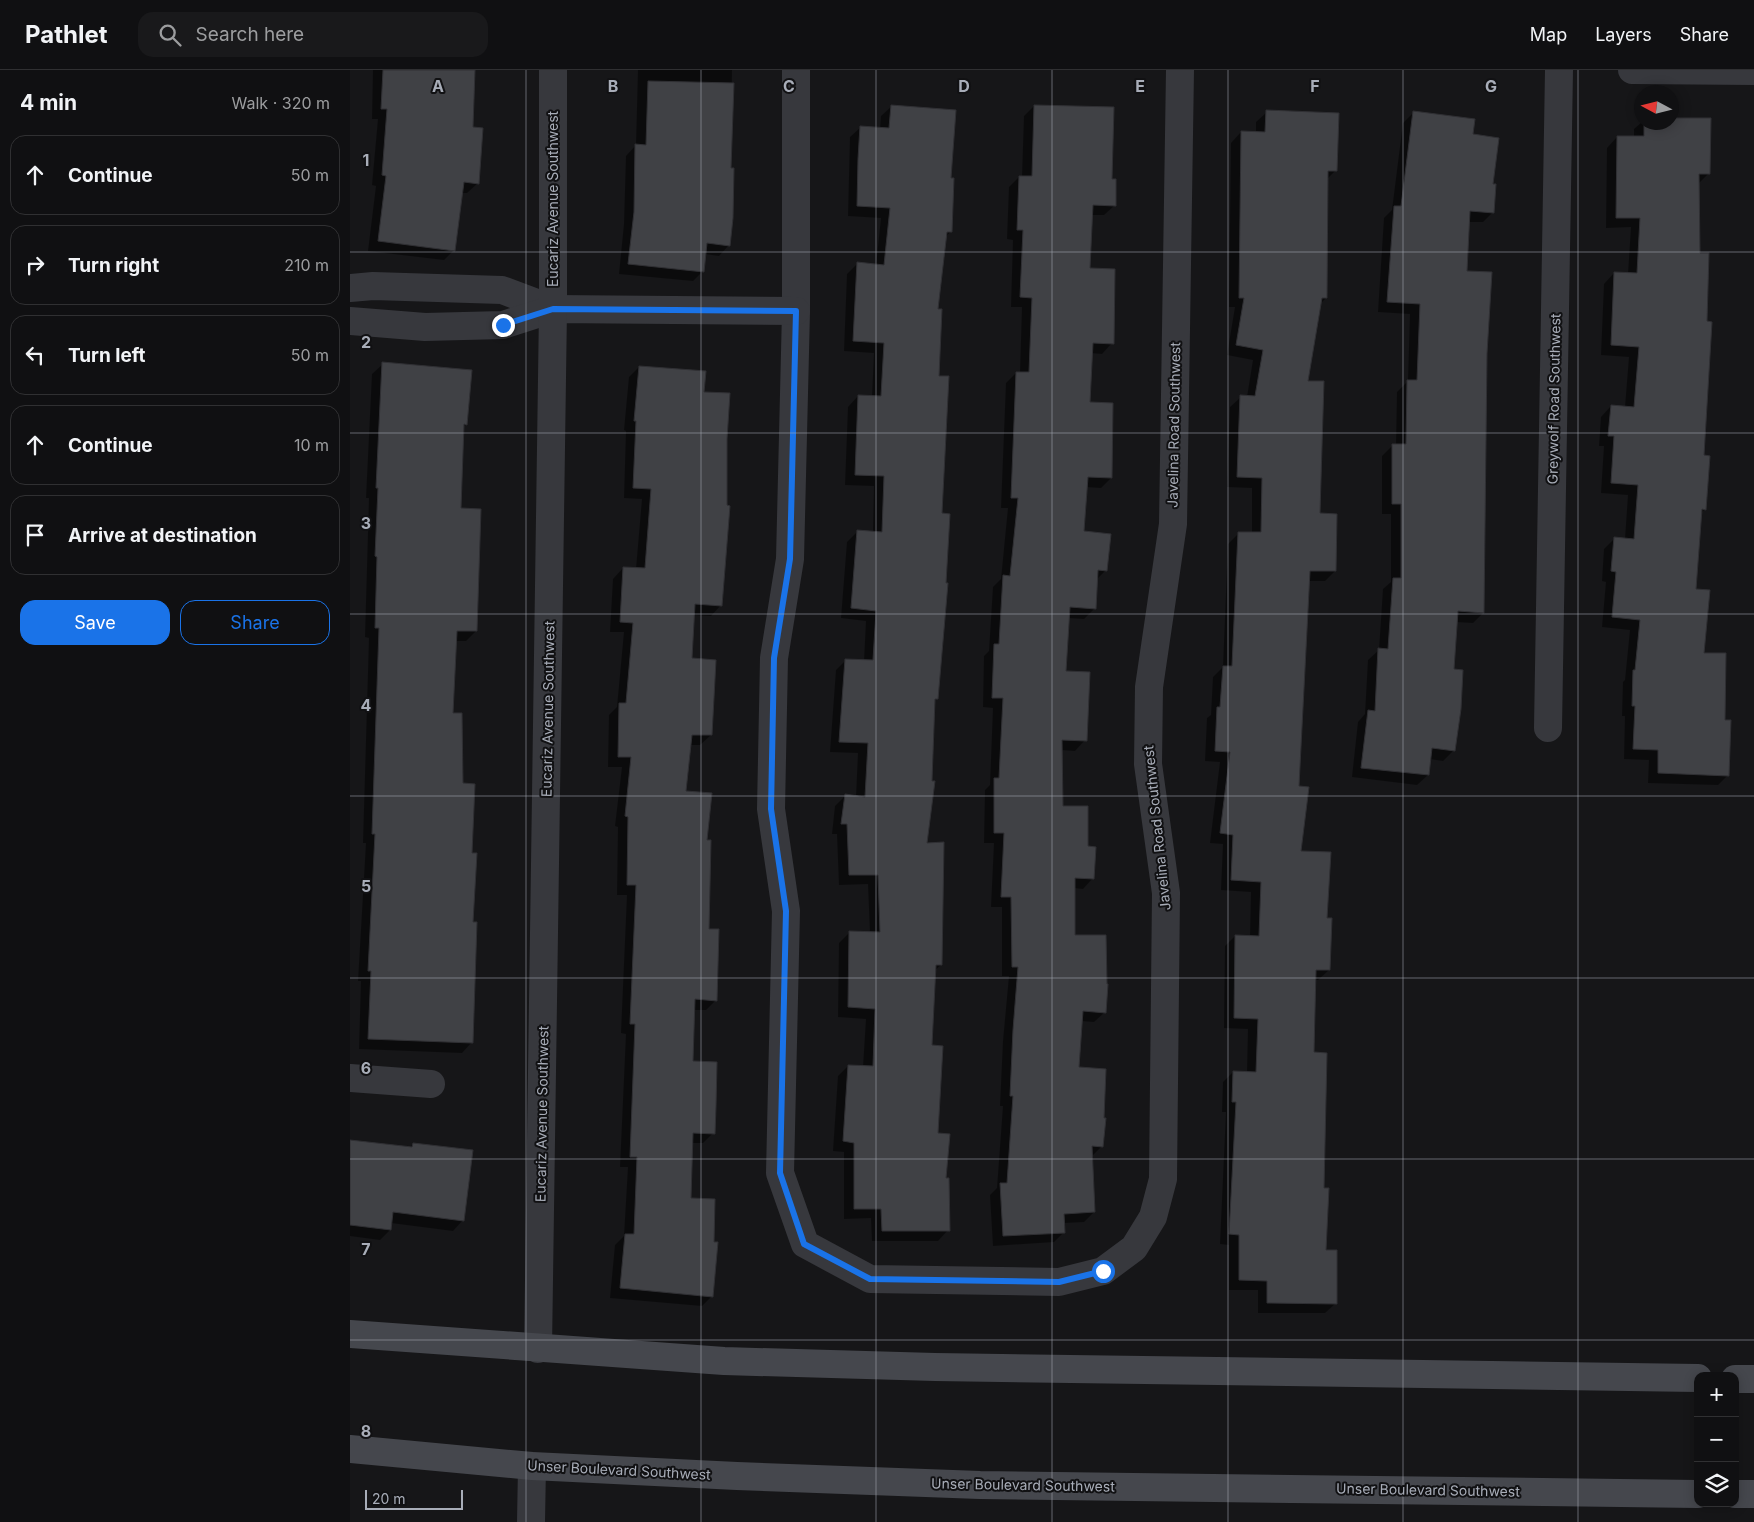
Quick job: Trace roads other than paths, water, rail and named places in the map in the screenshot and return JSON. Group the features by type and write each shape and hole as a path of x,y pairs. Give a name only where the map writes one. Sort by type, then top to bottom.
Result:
{"main road":[{"path":"350,1334 724,1361 935,1367 1694,1378"},
{"path":"1739,1379 1754,1379"},
{"name":"Unser Boulevard Southwest","path":"350,1448 532,1466 980,1485 1694,1494"},
{"path":"1739,1494 1754,1494"}],"street":[{"name":"Eucariz Avenue Southwest","path":"538,1349 553,309 553,70"},
{"path":"350,320 425,326 503,325 553,309 796,311 796,70"},
{"name":"Javelina Road Southwest","path":"796,311 790,559 774,658 773,677 771,809 786,911 780,1173 804,1244 870,1279 1059,1282 1103,1271 1134,1248 1153,1217 1163,1179 1166,892 1148,764 1149,687 1172,524 1180,70"},
{"name":"Greywolf Road Southwest","path":"1548,728 1559,70"},
{"path":"1632,70 1754,71"},
{"path":"350,288 373,286 502,290 553,309"},
{"path":"350,1078 431,1084"},
{"path":"531,1522 532,1466"}]}
